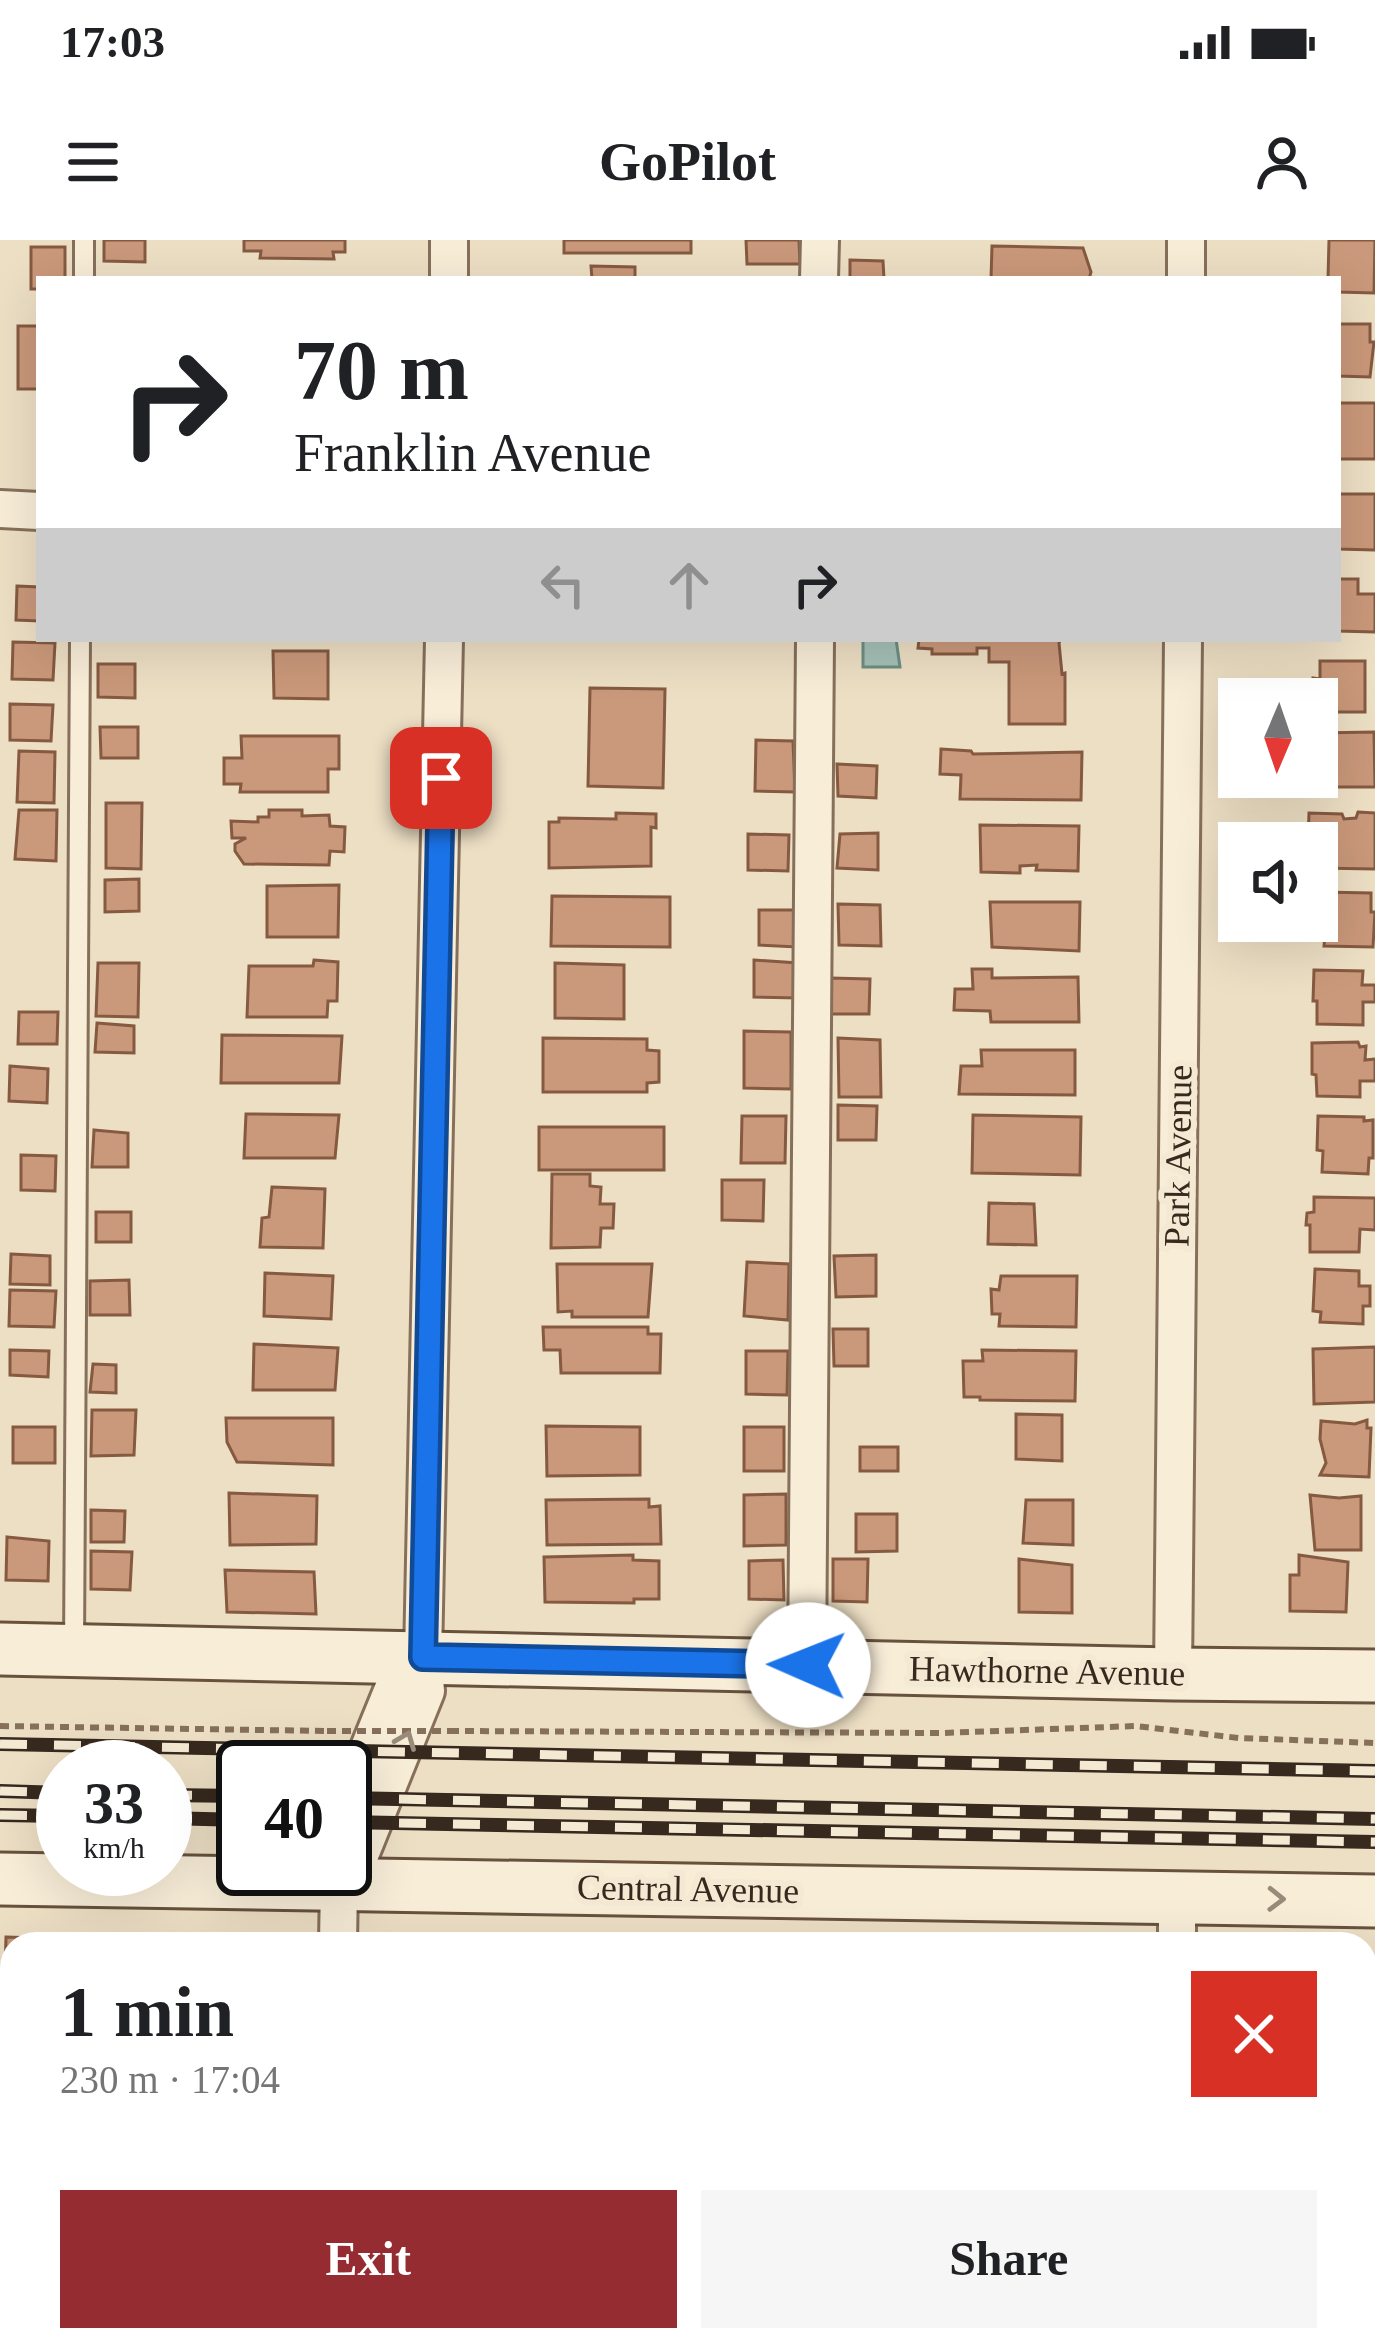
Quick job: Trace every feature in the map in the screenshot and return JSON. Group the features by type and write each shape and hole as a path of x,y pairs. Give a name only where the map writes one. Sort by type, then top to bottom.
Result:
{"street":[{"path":"449,240 449,276"},
{"path":"819,276 820,240"},
{"path":"1186,240 1186,276"},
{"path":"0,509 36,511"},
{"path":"372,1825 426,1691 444,642"},
{"path":"808,1665 814,642"},
{"name":"Park Avenue","path":"1173,1674 1183,642"},
{"name":"Hawthorne Avenue","path":"0,1649 1375,1676"},
{"path":"372,1741 393,1689 423,1657"},
{"name":"Central Avenue","path":"0,1879 216,1877"},
{"name":"Central Avenue","path":"372,1878 1177,1921 1375,1901"},
{"path":"337,1896 338,1932"}],"lane":[{"path":"84,240 84,276"},
{"path":"74,1651 80,642"}],"path":[{"path":"0,1726 942,1733 1136,1726 1239,1738 1375,1743"}],"water":[{"path":"863,642 896,642 900,667 863,667"}],"building":[{"path":"104,240 145,240 145,262 104,261"},
{"path":"244,240 345,240 345,252 333,252 334,259 260,258 261,251 244,251"},
{"path":"564,240 691,240 691,253 564,253"},
{"path":"746,240 799,240 800,264 747,264"},
{"path":"1329,240 1375,240 1374,293 1341,292 1341,276 1328,276"},
{"path":"992,246 1083,248 1091,272 1090,276 991,276"},
{"path":"31,247 65,247 65,276 36,276 36,289 31,289"},
{"path":"850,260 883,261 884,276 850,276"},
{"path":"591,266 635,267 635,276 592,276"},
{"path":"1341,324 1370,324 1370,342 1374,342 1370,377 1341,376"},
{"path":"18,326 36,326 36,389 18,389"},
{"path":"1341,403 1375,403 1375,459 1341,459"},
{"path":"1341,494 1375,494 1375,550 1341,549"},
{"path":"1341,579 1358,579 1358,594 1375,594 1375,632 1341,631"},
{"path":"17,586 36,587 36,621 16,620"},
{"path":"13,642 55,643 53,680 12,679"},
{"path":"919,642 1060,642 1065,724 1009,724 1009,662 989,662 989,648 977,648 977,654 932,654 932,649 918,648"},
{"path":"273,651 328,651 328,699 274,698"},
{"path":"1320,661 1365,661 1365,712 1338,712 1338,678 1320,678"},
{"path":"98,664 135,664 135,698 98,697"},
{"path":"590,688 665,689 663,788 588,786"},
{"path":"10,704 53,705 51,741 10,740"},
{"path":"100,727 138,727 138,758 101,758"},
{"path":"1374,732 1375,787 1338,787 1338,733"},
{"path":"241,736 339,736 339,769 328,769 328,792 240,792 241,784 224,784 224,758 242,758"},
{"path":"756,740 793,741 795,792 755,791"},
{"path":"941,749 973,754 1082,752 1081,800 960,799 961,775 940,774"},
{"path":"19,751 55,752 54,803 17,802"},
{"path":"837,764 877,766 876,798 838,796"},
{"path":"106,803 142,803 141,869 106,868"},
{"path":"19,810 57,810 56,861 15,859"},
{"path":"269,810 329,815 330,826 345,827 344,852 330,851 329,865 244,864 235,844 246,838 232,838 231,821 258,822 258,817 269,817"},
{"path":"1358,812 1375,813 1375,869 1338,868 1338,822 1309,822 1309,813 1356,818"},
{"path":"616,813 656,814 656,828 651,827 651,866 549,868 549,822 616,819"},
{"path":"980,825 1079,826 1078,871 1036,870 1037,865 1020,866 1020,873 981,872"},
{"path":"878,833 878,870 837,868 840,834"},
{"path":"748,834 789,835 788,871 748,870"},
{"path":"139,879 139,911 105,912 105,880"},
{"path":"339,885 338,937 267,937 267,886"},
{"path":"1338,892 1371,893 1373,947 1324,946 1324,942 1338,942"},
{"path":"552,896 670,897 670,947 551,946"},
{"path":"990,902 1080,902 1079,951 992,947"},
{"path":"838,904 880,905 881,946 839,945"},
{"path":"759,910 798,910 797,947 759,945"},
{"path":"314,960 338,962 337,1001 328,1001 327,1017 247,1017 249,966 313,966"},
{"path":"754,960 798,963 798,998 754,997"},
{"path":"98,963 139,963 138,1017 96,1016"},
{"path":"555,963 624,965 624,1019 555,1018"},
{"path":"972,969 992,969 992,978 1078,977 1079,1022 991,1022 990,1011 954,1010 955,989 973,989"},
{"path":"1314,970 1363,971 1362,985 1375,985 1375,1002 1363,1002 1363,1025 1317,1024"},
{"path":"830,978 870,979 869,1014 830,1014"},
{"path":"19,1012 58,1012 57,1044 18,1044"},
{"path":"97,1023 134,1026 134,1053 95,1052"},
{"path":"744,1031 791,1032 791,1089 744,1088"},
{"path":"222,1035 342,1036 339,1083 221,1083"},
{"path":"543,1038 647,1039 647,1050 659,1051 659,1082 647,1083 647,1092 543,1092"},
{"path":"838,1038 880,1040 881,1097 839,1097"},
{"path":"1312,1043 1366,1046 1365,1060 1375,1059 1375,1081 1360,1081 1360,1097 1317,1096"},
{"path":"981,1050 1075,1050 1075,1095 959,1094 961,1066 982,1066"},
{"path":"10,1066 48,1069 47,1103 9,1101"},
{"path":"838,1105 877,1106 876,1140 838,1140"},
{"path":"246,1114 339,1115 335,1158 244,1158"},
{"path":"973,1115 1081,1117 1080,1175 972,1173"},
{"path":"742,1116 786,1116 785,1163 741,1163"},
{"path":"1318,1116 1373,1120 1368,1174 1322,1172"},
{"path":"539,1127 664,1127 664,1170 539,1170"},
{"path":"94,1130 128,1133 128,1167 92,1167"},
{"path":"21,1155 56,1156 55,1191 21,1190"},
{"path":"552,1174 590,1174 590,1186 601,1187 600,1204 614,1204 613,1228 601,1228 600,1247 551,1248"},
{"path":"722,1180 764,1180 763,1221 722,1220"},
{"path":"272,1187 325,1189 323,1248 260,1247 262,1218 269,1217"},
{"path":"1314,1197 1375,1198 1375,1230 1360,1229 1359,1252 1310,1252 1310,1225 1306,1225 1307,1213 1314,1212"},
{"path":"989,1203 1034,1204 1036,1245 988,1244"},
{"path":"96,1212 131,1212 131,1242 96,1242"},
{"path":"11,1254 50,1256 50,1285 10,1284"},
{"path":"876,1255 876,1296 836,1297 834,1256"},
{"path":"747,1262 789,1264 788,1320 744,1316"},
{"path":"557,1264 652,1264 648,1317 572,1317 572,1311 558,1312"},
{"path":"1315,1269 1359,1271 1359,1286 1370,1286 1370,1306 1363,1306 1363,1324 1320,1322 1321,1312 1313,1311"},
{"path":"265,1273 333,1276 331,1319 264,1316"},
{"path":"1001,1276 1077,1276 1076,1327 999,1326 1000,1314 992,1314 991,1289 999,1290"},
{"path":"129,1280 130,1315 90,1315 90,1281"},
{"path":"10,1290 56,1291 54,1327 9,1326"},
{"path":"543,1327 648,1327 648,1334 661,1334 660,1373 561,1373 560,1350 544,1350"},
{"path":"833,1329 868,1329 868,1366 834,1366"},
{"path":"254,1344 338,1348 335,1390 253,1390"},
{"path":"1375,1347 1375,1402 1314,1404 1313,1349"},
{"path":"10,1350 49,1351 48,1377 10,1375"},
{"path":"982,1350 1076,1351 1075,1401 964,1397 963,1361 983,1361"},
{"path":"746,1351 788,1351 787,1395 746,1394"},
{"path":"93,1364 116,1365 116,1393 90,1392"},
{"path":"92,1410 136,1410 134,1455 91,1456"},
{"path":"1016,1414 1062,1415 1062,1461 1016,1459"},
{"path":"226,1418 333,1418 333,1465 237,1462 227,1442"},
{"path":"1367,1420 1371,1428 1369,1477 1320,1475 1326,1463 1321,1421 1355,1424"},
{"path":"546,1426 640,1427 640,1475 547,1476"},
{"path":"13,1427 55,1427 55,1463 13,1463"},
{"path":"744,1427 784,1427 784,1471 744,1471"},
{"path":"860,1447 898,1447 898,1471 860,1471"},
{"path":"229,1493 317,1496 316,1544 230,1545"},
{"path":"786,1494 786,1545 744,1546 744,1495"},
{"path":"1310,1495 1361,1496 1361,1550 1315,1550"},
{"path":"649,1499 649,1507 660,1506 661,1544 547,1545 546,1500"},
{"path":"1026,1500 1073,1500 1073,1545 1023,1543"},
{"path":"91,1510 125,1511 124,1542 91,1542"},
{"path":"856,1514 897,1514 897,1551 856,1552"},
{"path":"7,1537 49,1541 48,1581 6,1580"},
{"path":"91,1551 132,1552 130,1590 91,1589"},
{"path":"633,1555 633,1560 659,1561 659,1599 545,1602 544,1557"},
{"path":"1299,1555 1348,1562 1346,1612 1290,1611 1290,1575 1299,1575"},
{"path":"833,1559 868,1559 867,1602 833,1601"},
{"path":"1019,1559 1072,1565 1072,1613 1019,1612"},
{"path":"783,1560 784,1600 749,1599 749,1561"},
{"path":"225,1570 314,1572 316,1614 227,1612"}],"railway":[{"path":"0,1744 1375,1771"},
{"path":"0,1791 36,1792"},
{"path":"192,1795 216,1796"},
{"path":"372,1799 1375,1819"},
{"path":"0,1815 36,1816"},
{"path":"192,1819 216,1819"},
{"path":"372,1823 1375,1842"}],"route":[{"path":"441,778 423,1657 808,1665"}]}
